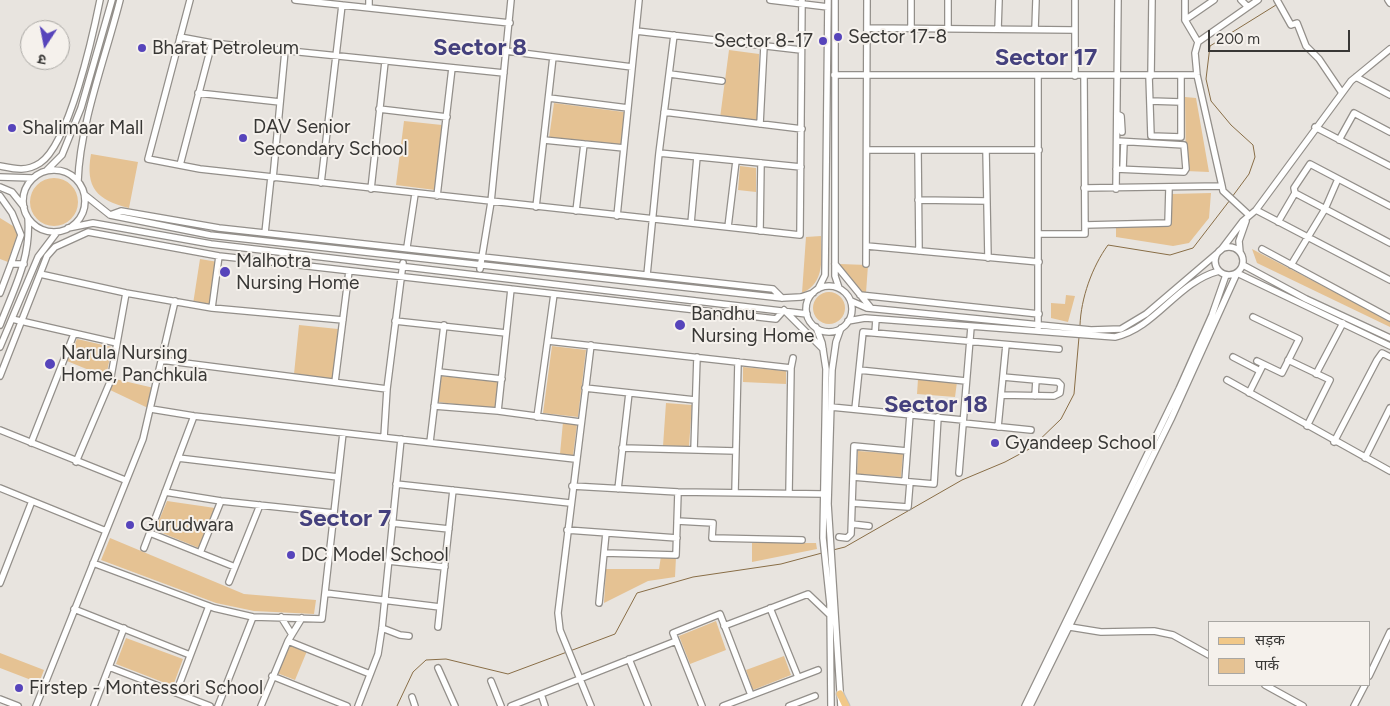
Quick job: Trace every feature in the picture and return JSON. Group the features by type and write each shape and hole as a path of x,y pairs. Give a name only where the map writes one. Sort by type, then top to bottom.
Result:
{"main road":[{"path":"840,694 846,706"}],"street":[{"path":"0,166 26,170 41,163 55,146 91,44 100,0"},
{"path":"0,177 32,178 48,170 62,155 81,108 112,0"},
{"path":"78,181 79,161 87,126 120,0"},
{"path":"190,0 148,159 272,178 800,235 802,2"},
{"path":"295,0 510,23"},
{"path":"368,8 369,0"},
{"path":"479,274 491,202 511,0"},
{"path":"617,216 639,0"},
{"path":"770,0 828,3 826,275 807,302 807,314 816,327 824,350 826,369 823,494 841,706"},
{"path":"835,0 835,276 839,288 851,301 870,308 1038,329"},
{"path":"866,264 868,150 867,0"},
{"path":"911,0 911,29"},
{"path":"948,0 948,29"},
{"path":"998,29 999,0"},
{"path":"1035,30 1036,0"},
{"path":"1075,0 1075,76"},
{"path":"1116,188 1120,169 1121,142 1117,114 1118,0"},
{"path":"1152,0 1150,76 1152,137 1182,136 1181,76"},
{"path":"1185,0 1185,20 1198,42"},
{"path":"1185,20 1214,0"},
{"path":"1242,0 1248,8"},
{"path":"1249,215 1226,194 1222,186 1197,75 1195,53 1198,42 1258,0"},
{"path":"1277,0 1291,25 1297,23 1306,46 1320,59 1342,93"},
{"path":"321,183 342,5"},
{"path":"867,28 1074,30"},
{"path":"636,31 801,50"},
{"path":"647,275 654,220 659,152 674,35"},
{"path":"180,37 212,43 504,73"},
{"path":"180,165 212,43"},
{"path":"760,124 764,46"},
{"path":"265,232 285,51"},
{"path":"506,51 632,66"},
{"path":"1388,53 1356,77 1342,93 1315,127 1256,210 1249,215 1215,260 1219,271 1226,275 1237,273 1390,346"},
{"path":"536,207 553,57"},
{"path":"371,189 385,62"},
{"path":"437,196 452,68"},
{"path":"670,74 722,80"},
{"path":"834,75 1197,75"},
{"path":"1038,76 1038,329"},
{"path":"1039,234 1085,234 1084,76"},
{"path":"1356,77 1390,95"},
{"path":"198,93 280,102"},
{"path":"549,98 628,108"},
{"path":"1150,101 1181,102"},
{"path":"379,109 447,117"},
{"path":"664,112 802,129"},
{"path":"1339,140 1354,113 1390,132"},
{"path":"1117,114 1121,116 1122,132"},
{"path":"1315,127 1390,166"},
{"path":"544,140 624,148"},
{"path":"1120,169 1184,172 1186,169 1184,145 1121,142"},
{"path":"576,211 584,144"},
{"path":"868,150 1039,150"},
{"path":"918,150 919,251"},
{"path":"986,150 988,258"},
{"path":"659,152 801,167"},
{"path":"691,224 697,157"},
{"path":"728,227 736,161"},
{"path":"760,231 761,164"},
{"path":"1278,222 1295,193 1294,188 1310,164 1390,206"},
{"path":"48,170 64,171 78,181 85,195 110,215 210,235 782,298 801,298 828,286 839,288"},
{"path":"24,207 24,192 32,178"},
{"path":"1292,265 1325,209 1338,179"},
{"path":"1084,188 1222,186"},
{"path":"0,187 12,192 24,207 28,218 30,237 24,264 0,325"},
{"path":"1085,224 1168,223 1168,188"},
{"path":"1295,193 1390,243"},
{"path":"407,247 415,194"},
{"path":"68,228 80,218 85,203 85,195"},
{"path":"0,196 12,213 20,235 0,293"},
{"path":"918,200 987,201"},
{"path":"1256,210 1390,280"},
{"path":"110,215 121,211 219,228 482,255 773,289 782,298"},
{"path":"1030,706 1171,419 1237,273 1243,266 1239,241 1249,215"},
{"path":"28,218 44,230 57,232 93,223 211,244 807,314"},
{"path":"119,228 123,240"},
{"path":"0,347 38,257 57,232"},
{"path":"0,376 51,251 88,232 123,240 219,256 349,272 363,272 776,319 784,310"},
{"path":"867,246 1039,262"},
{"path":"1091,333 1122,330 1134,323 1221,250 1228,247 1240,252"},
{"path":"1262,249 1390,318"},
{"path":"212,308 219,256"},
{"path":"384,437 387,389 404,257"},
{"path":"363,272 369,262"},
{"path":"11,264 24,264"},
{"path":"835,264 870,308"},
{"path":"1243,266 1298,295 1390,338"},
{"path":"848,321 857,318 876,319 971,327 1070,331 1115,337 1132,332 1198,278 1219,271"},
{"path":"335,382 349,272"},
{"path":"40,274 126,294 212,308 343,320"},
{"path":"1024,706 1179,389 1212,315 1226,275"},
{"path":"498,411 511,289"},
{"path":"76,462 110,382 126,294"},
{"path":"537,417 554,294"},
{"path":"860,295 1039,314"},
{"path":"882,309 888,298"},
{"path":"36,706 143,438 175,301"},
{"path":"827,547 830,407 834,353 842,328 852,312 851,301"},
{"path":"784,310 824,350"},
{"path":"1250,393 1260,371 1260,363 1282,373 1299,339 1253,317"},
{"path":"12,319 117,343"},
{"path":"875,333 876,319"},
{"path":"395,321 506,333"},
{"path":"1316,374 1343,323"},
{"path":"430,442 444,325"},
{"path":"816,327 829,332 842,328"},
{"path":"959,473 971,327"},
{"path":"855,409 863,332 1059,349"},
{"path":"31,443 74,334"},
{"path":"548,341 791,368"},
{"path":"591,345 572,486 558,613 560,630 591,706"},
{"path":"998,426 1006,345"},
{"path":"1334,442 1377,360 1382,353 1390,357"},
{"path":"694,450 697,357"},
{"path":"1233,357 1260,371"},
{"path":"789,493 791,368 793,358"},
{"path":"161,360 387,389"},
{"path":"1288,360 1330,380 1307,426"},
{"path":"735,492 738,362"},
{"path":"859,370 966,381"},
{"path":"439,372 502,380"},
{"path":"1001,395 1057,395 1062,385 1058,382 1003,377"},
{"path":"1035,396 1036,380"},
{"path":"1227,380 1390,472"},
{"path":"585,388 695,400"},
{"path":"618,490 629,393"},
{"path":"434,406 498,411 580,422"},
{"path":"830,407 938,417 1031,430"},
{"path":"1365,458 1390,408"},
{"path":"151,409 194,416 576,459"},
{"path":"852,502 908,507 907,451 910,414"},
{"path":"144,548 194,416"},
{"path":"853,477 934,484 938,417"},
{"path":"0,430 125,480"},
{"path":"93,563 209,606 253,617 322,619 343,433"},
{"path":"358,706 378,654 401,439"},
{"path":"840,537 849,537 852,524 854,446 907,451"},
{"path":"622,448 736,451"},
{"path":"178,458 338,477"},
{"path":"396,484 570,503"},
{"path":"572,486 678,492 823,494"},
{"path":"0,488 106,530"},
{"path":"438,627 453,490"},
{"path":"165,492 221,501 334,513"},
{"path":"604,553 676,555 678,492"},
{"path":"0,583 32,501"},
{"path":"200,553 221,501"},
{"path":"229,582 260,505"},
{"path":"677,521 712,523 712,538 802,540"},
{"path":"392,523 449,530"},
{"path":"852,524 869,526"},
{"path":"567,530 677,538"},
{"path":"150,533 235,567"},
{"path":"599,603 606,533"},
{"path":"388,561 445,567"},
{"path":"828,562 831,706"},
{"path":"325,592 440,607"},
{"path":"724,626 808,594 830,615"},
{"path":"176,693 209,606"},
{"path":"770,608 798,677"},
{"path":"74,609 190,654"},
{"path":"702,706 673,634 720,614 751,695"},
{"path":"218,706 253,617"},
{"path":"281,617 292,633"},
{"path":"260,706 288,641 302,618"},
{"path":"1070,626 1101,632 1154,631 1173,635 1208,654"},
{"path":"94,706 124,628"},
{"path":"382,628 400,636 409,636"},
{"path":"1370,674 1390,632"},
{"path":"288,641 370,674"},
{"path":"511,706 676,641"},
{"path":"629,659 648,706"},
{"path":"109,667 210,706"},
{"path":"438,668 455,706"},
{"path":"723,706 818,670"},
{"path":"272,676 347,706"},
{"path":"491,681 501,706"},
{"path":"1266,686 1304,706"},
{"path":"1354,706 1364,686"},
{"path":"541,694 545,706"},
{"path":"789,706 814,696"},
{"path":"412,697 415,706"},
{"path":"0,699 18,706"}],"green space":[{"path":"729,50 759,54 758,122 720,118"},
{"path":"1185,97 1196,98 1209,172 1186,171"},
{"path":"554,103 624,112 621,146 549,138"},
{"path":"404,121 442,125 435,190 396,185"},
{"path":"91,154 138,162 129,208 109,201 96,191 90,176"},
{"path":"740,166 756,168 756,192 738,190"},
{"path":"54,178 63,180 71,185 76,193 78,202 76,211 71,219 63,224 54,226 45,224 37,219 32,211 30,202 32,193 37,185 45,180"},
{"path":"1211,193 1209,218 1189,243 1173,246 1116,237 1116,226 1170,225 1171,194"},
{"path":"0,218 13,226 18,233 8,262 0,259"},
{"path":"821,236 819,276 810,289 802,293 806,237"},
{"path":"1252,249 1390,321 1390,327 1257,263"},
{"path":"200,259 218,262 211,307 193,304"},
{"path":"839,264 868,265 866,293 861,292"},
{"path":"829,292 840,297 845,308 840,319 829,324 818,319 813,308 818,297"},
{"path":"1066,295 1075,296 1068,322 1051,318 1051,303 1065,304"},
{"path":"299,325 338,329 333,379 294,374"},
{"path":"77,339 112,347 106,377 67,361"},
{"path":"552,346 586,350 578,417 543,413"},
{"path":"743,367 786,371 786,384 743,382"},
{"path":"441,376 499,382 496,409 438,402"},
{"path":"111,378 154,388 148,408 108,389"},
{"path":"918,379 957,382 955,397 917,394"},
{"path":"666,403 692,405 689,446 663,446"},
{"path":"563,422 577,424 573,456 560,454"},
{"path":"858,451 903,454 901,477 857,474"},
{"path":"167,501 215,508 199,548 155,530"},
{"path":"110,538 244,594 316,600 314,614 254,611 216,603 101,560"},
{"path":"752,543 816,543 817,549 752,562"},
{"path":"661,556 676,557 675,577 648,581 604,603 606,569 659,569"},
{"path":"716,621 726,650 690,664 679,636"},
{"path":"126,638 183,659 173,686 116,664"},
{"path":"289,643 307,651 295,680 277,673"},
{"path":"0,653 44,670 39,683 0,668"},
{"path":"784,656 791,675 753,690 746,670"}],"waterway":[{"path":"1232,197 1249,174 1255,157 1253,145 1231,125 1211,101 1206,79 1210,46 1276,5"},
{"path":"1080,325 1088,283 1108,245 1170,255 1193,248 1230,200"},
{"path":"833,550 845,547 962,480 1005,462 1031,448 1061,419 1074,394 1079,337"},
{"path":"570,651 615,634 637,593 693,577 781,564 822,553"},
{"path":"397,706 413,672 426,660 446,659 508,674 567,652"}],"place":[{"name":"Sector 17-8","path":"838,37"},
{"name":"Sector 8-17","path":"823,41"},
{"name":"Bharat Petroleum","path":"142,48"},
{"name":"Shalimaar Mall","path":"12,128"},
{"name":"DAV Senior Secondary School","path":"243,138"},
{"name":"Malhotra Nursing Home","path":"225,272"},
{"name":"Bandhu Nursing Home","path":"680,325"},
{"name":"Narula Nursing Home, Panchkula","path":"50,364"},
{"name":"Gyandeep School","path":"995,443"},
{"name":"Gurudwara","path":"130,525"},
{"name":"DC Model School","path":"291,555"},
{"name":"Firstep - Montessori School","path":"19,688"}],"district":[{"name":"Sector 8","path":"480,48"},
{"name":"Sector 17","path":"1046,58"},
{"name":"Sector 18","path":"936,405"},
{"name":"Sector 7","path":"345,519"}]}
